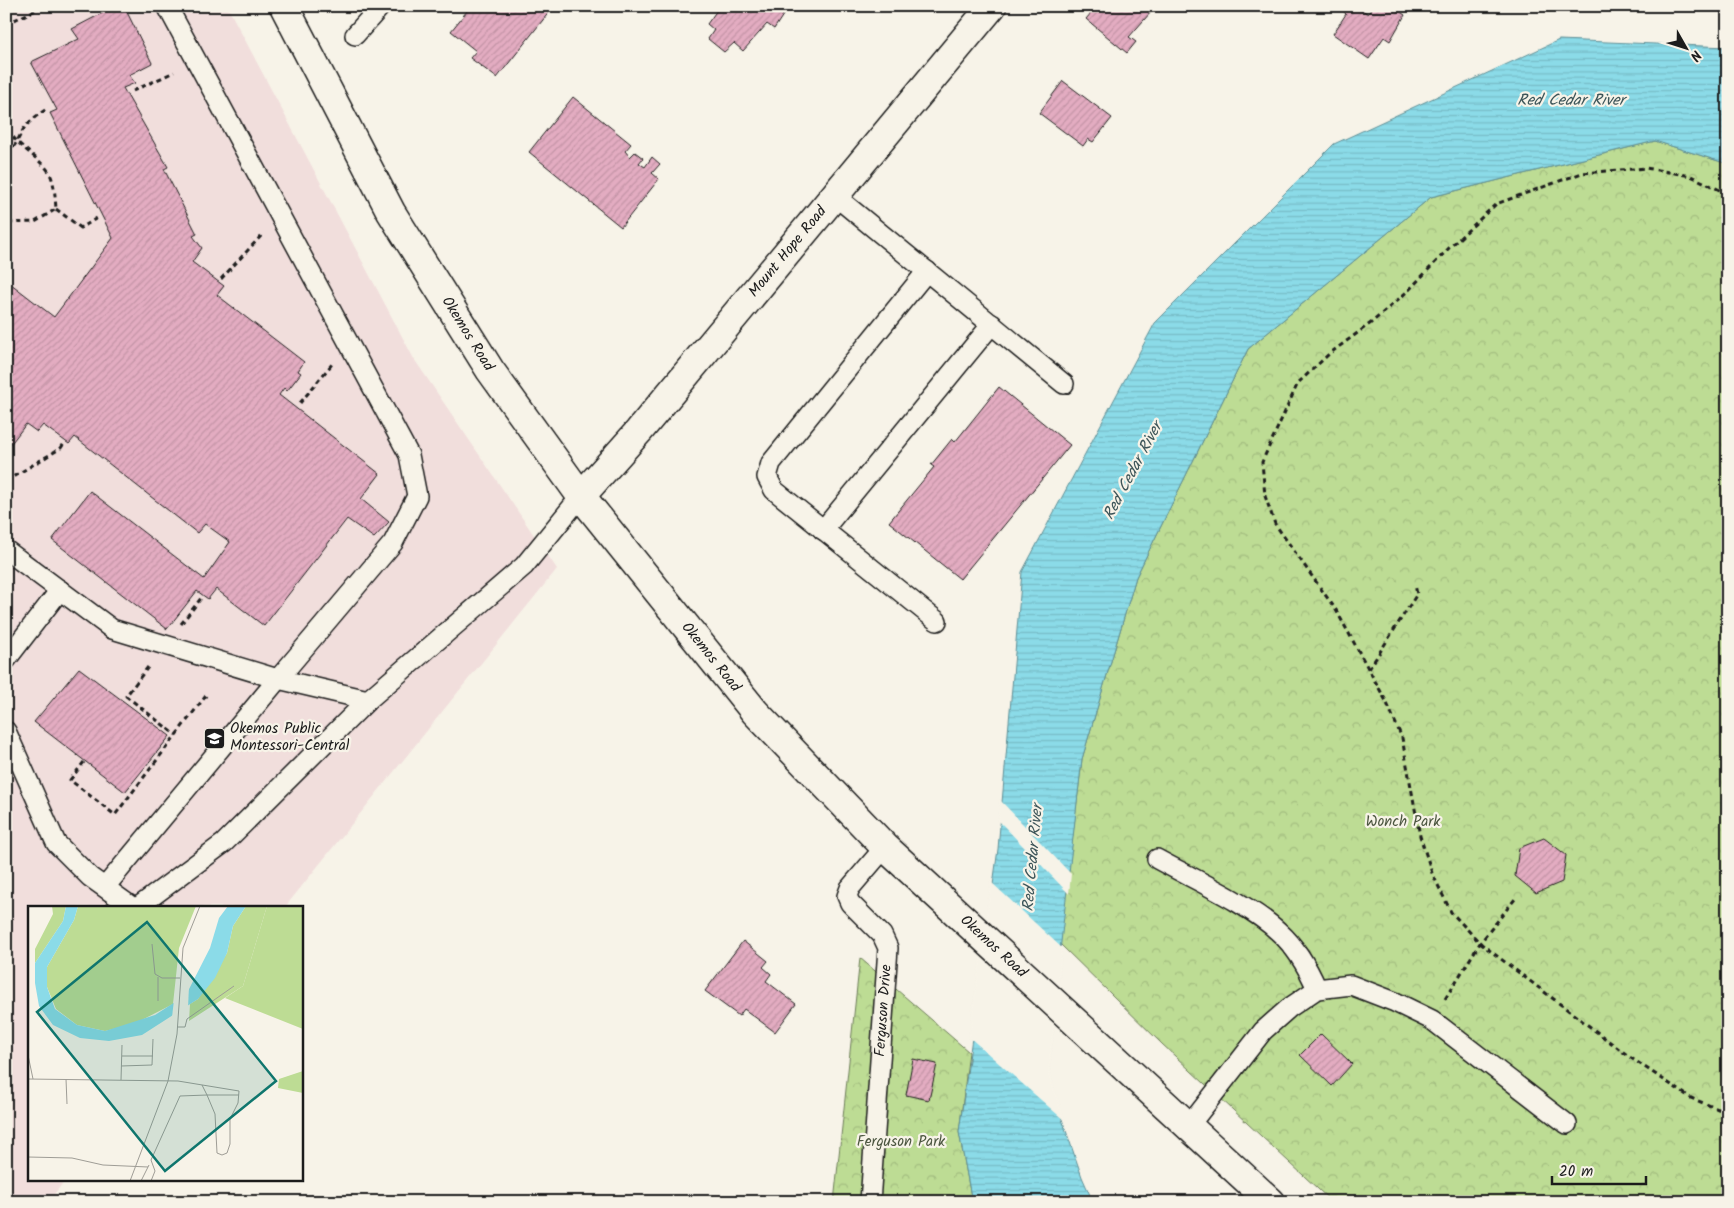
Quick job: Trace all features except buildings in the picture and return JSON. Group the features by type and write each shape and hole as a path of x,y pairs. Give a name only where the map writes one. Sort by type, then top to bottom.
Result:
{"main road":[{"name":"Okemos Road","path":"284,6 391,212 490,370 581,496 755,712 885,848 1271,1202"},
{"name":"Mount Hope Road","path":"581,496 639,431 992,6"}],"lane":[{"path":"105,887 392,543 417,496 409,455 167,6"},
{"path":"355,35 382,6"},
{"path":"835,196 1064,384"},
{"path":"926,271 768,470 769,484 774,490 937,621"},
{"path":"823,530 992,324"},
{"path":"139,906 224,842 368,700 524,566 581,496"},
{"path":"6,550 112,629 278,679 368,700"},
{"path":"6,660 60,590"},
{"path":"6,731 56,843 90,877 131,906"},
{"name":"Ferguson Drive","path":"870,1202 888,948 882,935 850,903 847,896 850,888 885,848"},
{"path":"1157,859 1250,910 1272,926 1295,949 1308,968 1317,989"},
{"path":"1188,1127 1263,1031 1289,1008 1317,989 1351,985 1395,1002 1432,1020 1567,1124"}],"path":[{"path":"6,24 44,6"},
{"path":"133,91 174,71"},
{"path":"6,153 18,144 23,130 33,119 48,108"},
{"path":"6,132 10,132 18,144 47,169 54,188 56,209 81,228 97,218"},
{"path":"1728,194 1690,176 1646,168 1582,173 1496,204 1449,248 1410,290 1371,323 1329,354 1298,383 1262,462 1265,496 1274,524 1336,610 1386,701 1402,738 1420,836 1432,873 1451,912 1480,944 1631,1058 1691,1098 1728,1113"},
{"path":"6,223 35,222 56,209"},
{"path":"221,279 264,233"},
{"path":"300,403 336,360"},
{"path":"6,481 60,448 65,442"},
{"path":"1369,670 1417,594 1415,585"},
{"path":"84,762 70,780 115,815 208,693"},
{"path":"1432,1020 1480,944 1515,899"}],"shaded area":[{"name":"Okemos Public Montessori-Central","path":"6,6 227,6 414,359 557,569 286,906 28,906 28,1180 65,1180 48,1202 6,1202"}],"green space":[{"name":"Wonch Park","path":"1655,141 1728,164 1728,1202 1332,1202 1162,1044 1060,944 1082,759 1136,577 1248,349 1431,197"},
{"name":"Ferguson Park","path":"860,958 969,1052 959,1132 972,1202 834,1202"}],"water":[{"name":"Red Cedar River","path":"1559,40 1728,47 1728,164 1655,141 1431,197 1248,349 1136,577 1082,759 1046,1073 1082,1177 1093,1202 972,1202 959,1132 998,849 1022,572 1155,323 1334,144"}],"pier":[{"path":"1000,800 1071,874 1069,894 998,820"},
{"path":"991,882 1062,948 1049,1073 1065,1121 969,1037"}],"place":[{"name":"Okemos Public Montessori-Central","path":"214,738"}]}
